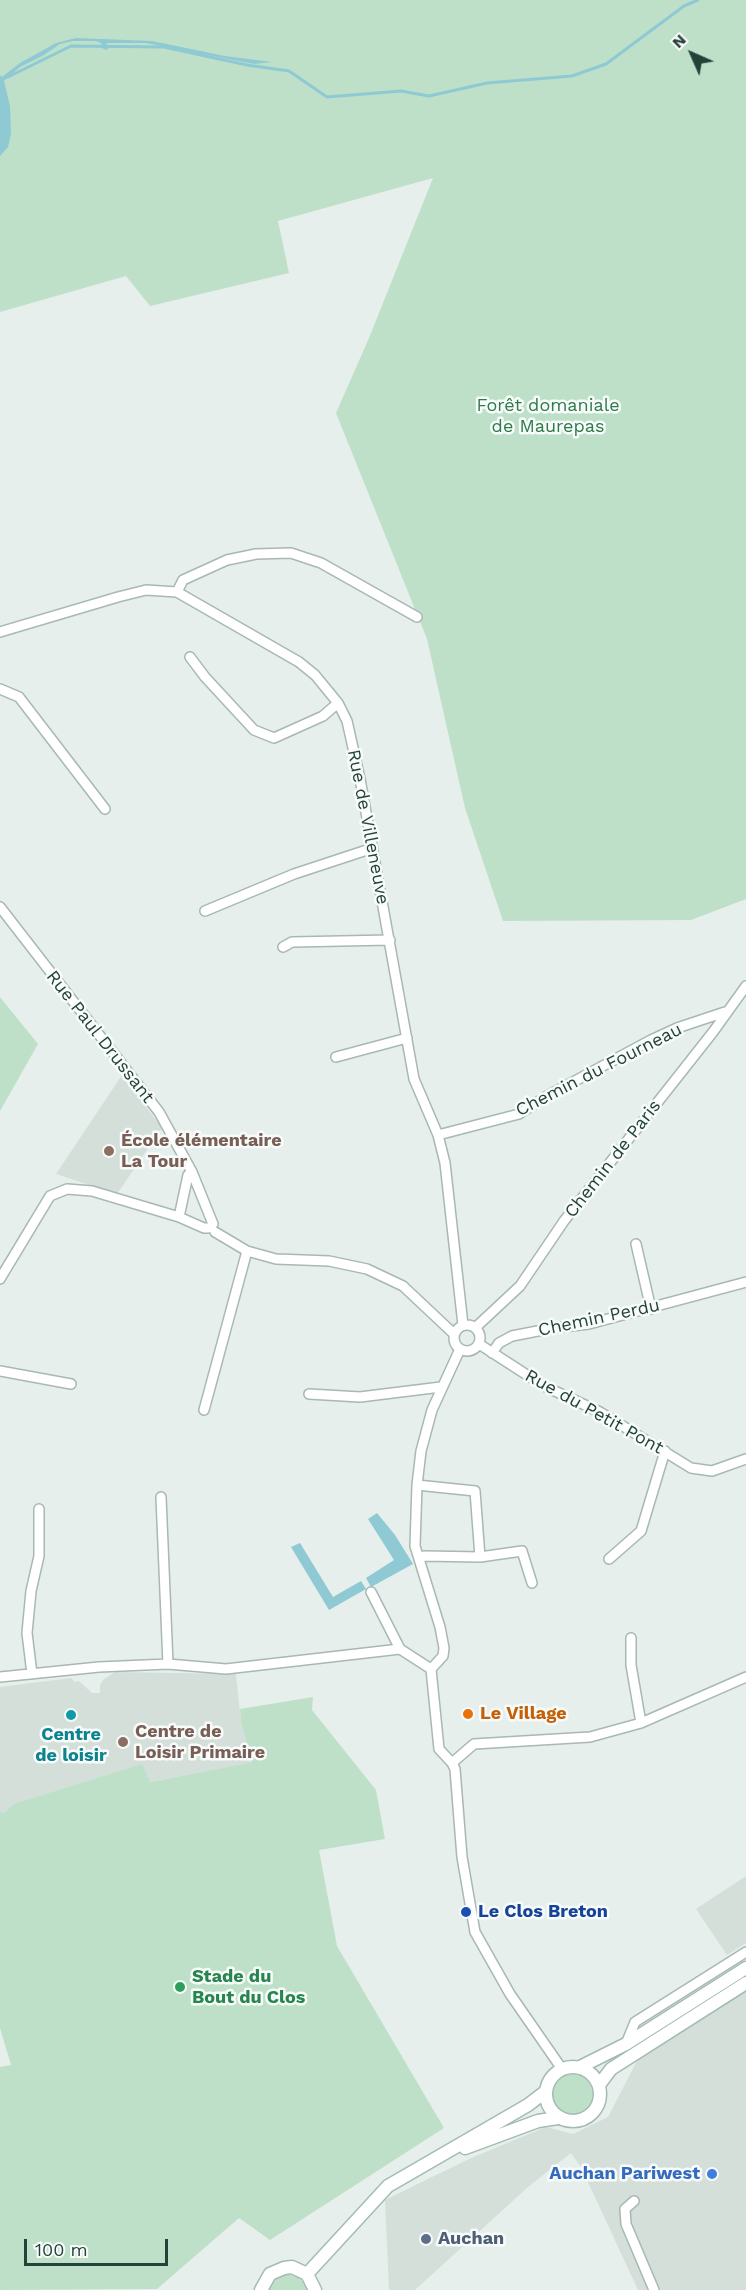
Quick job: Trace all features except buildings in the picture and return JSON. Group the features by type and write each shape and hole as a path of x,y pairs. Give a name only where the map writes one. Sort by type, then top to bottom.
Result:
{"street":[{"path":"177,592 183,580 226,560 256,554 291,553 321,563 417,618"},
{"name":"Rue de Villeneuve","path":"0,632 146,590 177,592 298,662 315,675 338,702 347,721 373,848 414,1079 438,1135 445,1163 463,1325"},
{"path":"190,657 205,677 254,730 274,738 323,716 338,702"},
{"path":"0,689 19,697 105,809"},
{"path":"206,911 294,874 373,848"},
{"name":"Rue Paul Drussant","path":"0,907 159,1112 192,1172 212,1228"},
{"path":"283,947 292,942 390,940"},
{"name":"Chemin de Paris","path":"476,1328 520,1286 564,1221 746,986"},
{"name":"Chemin du Fourneau","path":"438,1135 519,1114 547,1096 651,1040 677,1028 725,1012"},
{"path":"336,1057 407,1038"},
{"path":"179,1218 188,1175 192,1172"},
{"path":"0,1279 50,1196 67,1189 92,1191 204,1228 212,1228 247,1251 276,1259 329,1261 367,1269 403,1286 454,1334 455,1343 460,1349 468,1351 479,1344 480,1337 476,1328 463,1325 454,1334"},
{"path":"636,1244 651,1309"},
{"path":"204,1410 247,1251"},
{"name":"Chemin Perdu","path":"492,1353 499,1343 512,1336 589,1324 746,1282"},
{"name":"Rue du Petit Pont","path":"479,1344 544,1386 600,1412 691,1468 712,1471 746,1459"},
{"path":"460,1349 432,1410 417,1485 415,1546 444,1648 443,1656 431,1669 439,1749 455,1769 462,1857 475,1932 510,1994 562,2069"},
{"path":"0,1371 71,1384"},
{"path":"309,1394 360,1397 441,1387"},
{"path":"609,1559 641,1531 665,1451"},
{"path":"417,1485 475,1491 480,1557"},
{"path":"161,1497 168,1664"},
{"path":"32,1674 27,1633 31,1591 39,1556 39,1509"},
{"path":"419,1558 424,1556 480,1557 522,1551 532,1583"},
{"path":"371,1592 400,1649 431,1669"},
{"path":"631,1638 631,1665 640,1723"},
{"path":"0,1677 99,1667 168,1664 226,1669 400,1649"},
{"path":"452,1763 474,1744 590,1737 640,1723 746,1677"},
{"path":"626,2044 635,2022 746,1952"},
{"path":"558,2118 547,2104 545,2092 550,2078 562,2069 580,2067 626,2044 746,1968"},
{"path":"433,2160 538,2121 558,2118 574,2122 590,2116 599,2102 599,2085 611,2069 746,1983"},
{"path":"580,2067 588,2071 599,2085"},
{"path":"307,2274 388,2186 528,2105 545,2092"},
{"path":"634,2201 625,2209 626,2223 654,2290"},
{"path":"261,2290 265,2279 276,2270 292,2267 307,2274 315,2290"}],"shaded area":[{"name":"École élémentaire La Tour","path":"122,1075 162,1128 117,1194 56,1174"},
{"name":"Centre de Loisir Primaire","path":"115,1672 236,1674 241,1722 253,1762 149,1782 142,1765 4,1814 0,1812 0,1687 71,1678 75,1682 79,1681 92,1693 100,1693 103,1680"},
{"path":"746,1876 746,1943 727,1955 696,1909"},
{"path":"746,1990 746,2290 638,2290 581,2167 571,2153 528,2187 415,2290 389,2290 385,2200 471,2158 546,2127 573,2134 608,2117 639,2057"}],"green space":[{"name":"Forêt domaniale de Maurepas","path":"0,0 746,0 746,899 691,920 503,921 465,808 427,639 336,413 369,338 433,178 278,221 289,273 150,306 126,276 0,312"},
{"path":"0,997 38,1044 0,1111"},
{"name":"Stade du Bout du Clos","path":"313,1697 312,1710 376,1790 385,1839 319,1850 337,1946 444,2128 270,2240 239,2218 157,2289 0,2290 0,2067 11,2065 0,2028 0,1812 4,1813 14,1804 142,1764 150,1782 252,1762 241,1722 240,1709"},
{"path":"572,2074 580,2075 587,2080 592,2087 592,2103 587,2110 580,2115 572,2116 564,2115 557,2110 552,2103 551,2095 552,2087 557,2080 564,2075"},
{"path":"285,2274 298,2277 307,2290 267,2290 273,2280"}],"water":[{"path":"76,38 152,41 225,56 272,62 254,64 146,43 106,43 109,48 106,50 102,48 101,43 96,41 73,41 60,44 20,67 4,81 10,106 11,134 8,147 0,156 0,75 2,77 20,63 56,43"},
{"path":"377,1513 395,1535 413,1564 371,1587 366,1578 394,1560 368,1519"},
{"path":"300,1543 333,1597 361,1581 366,1589 329,1610 291,1547"}],"waterway":[{"path":"8,77 71,46 164,47 247,65 289,71 327,97 401,91 429,96 487,83 572,76 606,64 684,6 698,0"}],"place":[{"name":"École élémentaire La Tour","path":"109,1151"},
{"name":"Le Village","path":"468,1714"},
{"name":"Centre de loisir","path":"71,1715"},
{"name":"Centre de Loisir Primaire","path":"123,1742"},
{"name":"Le Clos Breton","path":"466,1912"},
{"name":"Stade du Bout du Clos","path":"180,1987"},
{"name":"Auchan Pariwest","path":"712,2174"},
{"name":"Auchan","path":"426,2239"}]}
